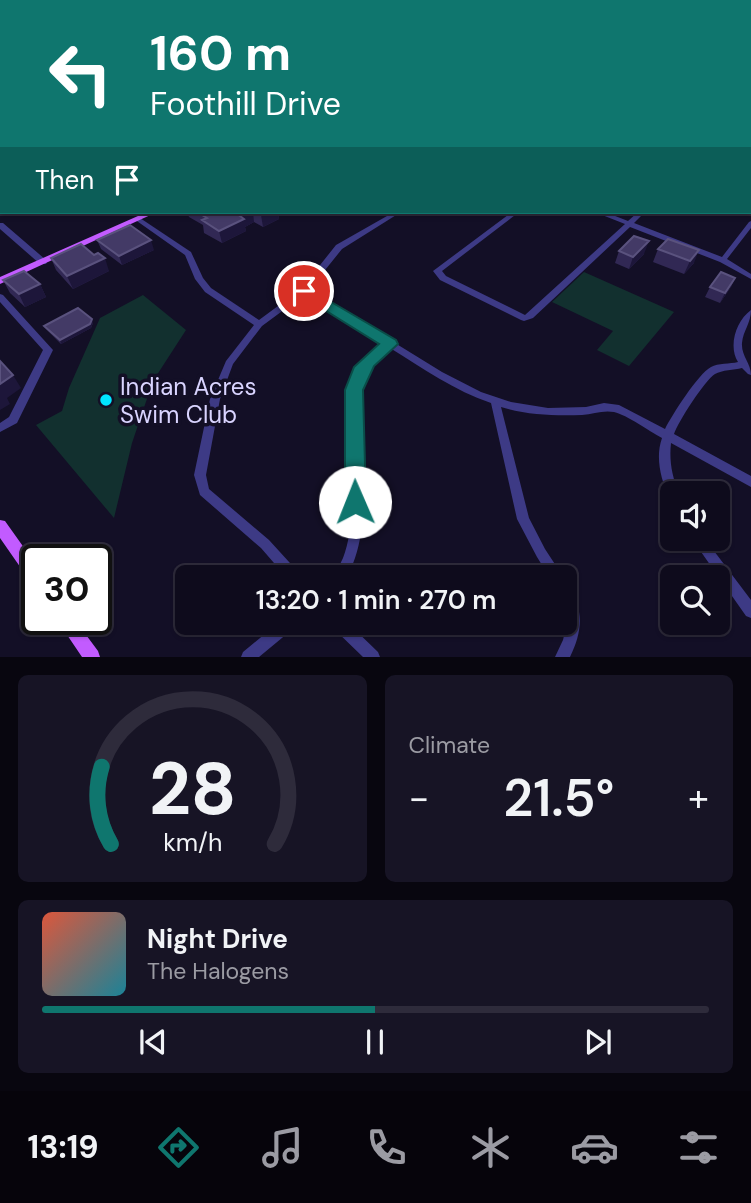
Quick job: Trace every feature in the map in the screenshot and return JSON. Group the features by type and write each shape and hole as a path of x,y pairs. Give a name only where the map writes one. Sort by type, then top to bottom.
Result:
{"main road":[{"path":"0,281 149,214"},
{"path":"0,526 21,556"},
{"path":"76,635 92,657"}],"street":[{"path":"163,0 171,0"},
{"path":"284,565 265,544 208,498 201,486 200,475 222,379 238,349 259,324 304,291 340,247 395,214"},
{"path":"513,214 437,272 503,309 526,318 640,214"},
{"path":"604,214 723,260 751,277"},
{"path":"138,219 188,254 199,279 208,290 259,324"},
{"path":"723,260 751,223"},
{"path":"0,225 43,262"},
{"path":"304,291 467,390 495,401 548,412 612,407 633,415 751,482"},
{"path":"0,297 48,350 13,420 0,428"},
{"path":"670,481 663,456 666,434 710,372 747,369 737,351 736,338 751,313"},
{"path":"345,565 352,551 355,527 354,390 360,372 390,344"},
{"path":"495,401 523,519 549,565"},
{"path":"707,551 751,611"},
{"path":"248,657 275,635"},
{"path":"350,635 373,657"},
{"path":"562,657 572,635"}],"green space":[{"path":"584,272 674,312 629,366 597,350 613,331 552,302"},
{"name":"Indian Acres Swim Club","path":"143,295 186,330 153,381 132,443 114,518 36,425 62,411 69,388 100,318"}],"building":[{"path":"200,214 244,214 240,216 244,219 219,231 202,220 207,218"},
{"path":"130,225 151,240 119,256 97,240"},
{"path":"634,236 649,241 633,257 619,251"},
{"path":"668,239 699,250 690,261 658,249"},
{"path":"81,244 94,255 98,253 105,258 67,276 51,258"},
{"path":"24,271 40,284 19,294 3,280"},
{"path":"721,272 735,278 725,293 710,287"},
{"path":"78,308 92,319 90,324 60,340 44,326"},
{"path":"0,361 13,375 0,384"}],"place":[{"name":"Indian Acres Swim Club","path":"106,400"}],"route":[{"path":"304,291 390,344 368,362 356,380 352,400 355,502"}]}
